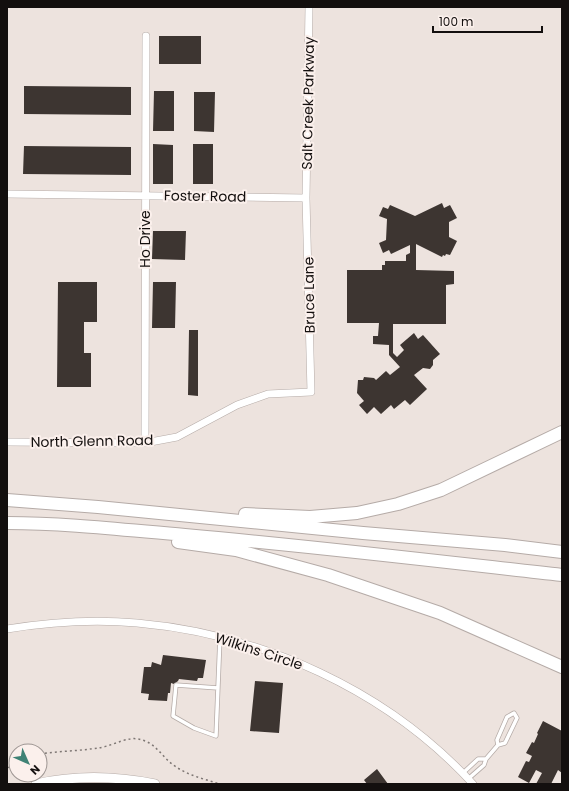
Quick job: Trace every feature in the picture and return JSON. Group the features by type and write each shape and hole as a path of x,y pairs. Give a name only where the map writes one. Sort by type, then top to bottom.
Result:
{"highway":[{"path":"98,507 310,517 357,513 398,504 441,490 562,432"},
{"path":"7,500 98,507 363,533 505,545 562,552"},
{"path":"7,523 52,523 283,544 562,575"},
{"path":"52,523 236,550 328,575 440,613 562,667"}],"main road":[{"path":"36,784 66,779 91,778 114,778 155,784"}],"street":[{"name":"Salt Creek Parkway","path":"306,198 309,7"},
{"name":"Ho Drive","path":"144,443 146,36"},
{"name":"Foster Road","path":"7,194 306,198"},
{"name":"Bruce Lane","path":"306,198 311,392"},
{"name":"North Glenn Road","path":"7,442 144,443 177,437 237,405 268,394 311,392"},
{"name":"Wilkins Circle","path":"7,629 40,624 74,622 137,623 199,632 256,647 314,670 357,692 401,721 426,740 471,781"}],"lane":[{"path":"218,688 176,685 173,716 194,728 216,736 218,688 220,637"},
{"path":"471,781 484,765 486,759 498,745 504,743 517,718 514,713 507,717 497,740 498,745"},
{"path":"463,773 478,759 486,759"}],"path":[{"path":"48,753 99,748 116,744 128,738 137,738 154,746 173,765 182,770 220,784"}],"building":[{"path":"159,36 201,36 201,64 159,64"},
{"path":"24,86 131,87 131,115 24,114"},
{"path":"154,91 174,91 174,131 153,131"},
{"path":"194,92 215,92 214,132 194,131"},
{"path":"153,144 173,145 173,184 153,184"},
{"path":"193,144 213,144 213,184 193,184"},
{"path":"24,146 131,147 131,175 23,174"},
{"path":"442,203 444,208 450,205 457,218 449,222 449,237 457,241 450,255 446,254 442,257 416,244 416,270 454,271 454,284 446,285 446,324 393,324 393,353 397,357 404,350 400,345 414,333 418,339 423,335 440,354 433,360 433,365 430,369 423,368 414,375 427,389 410,405 405,400 394,409 391,405 381,414 374,407 367,414 359,405 364,401 357,393 358,380 363,380 364,377 374,378 376,380 386,371 390,375 400,367 389,355 389,345 373,344 373,336 378,336 379,323 347,323 347,270 382,270 382,265 385,265 385,261 406,261 406,255 410,253 410,245 391,254 389,250 383,253 379,243 386,240 387,219 379,216 383,207 388,209 390,205 415,216"},
{"path":"153,231 186,231 185,260 152,259"},
{"path":"58,282 97,282 97,322 84,322 84,353 91,353 91,387 57,387"},
{"path":"153,282 176,282 175,328 152,328"},
{"path":"189,330 198,330 198,396 188,395"},
{"path":"163,655 206,660 203,678 198,678 197,681 179,679 174,684 171,683 167,701 148,700 149,694 141,693 144,667 151,667 152,662 161,665"},
{"path":"255,681 283,683 279,733 250,731"},
{"path":"543,721 562,731 562,773 558,770 551,784 536,784 542,773 536,770 529,783 518,777 526,761 529,762 532,756 526,753 532,742 534,743"},
{"path":"377,769 388,784 367,784 364,780"}]}
